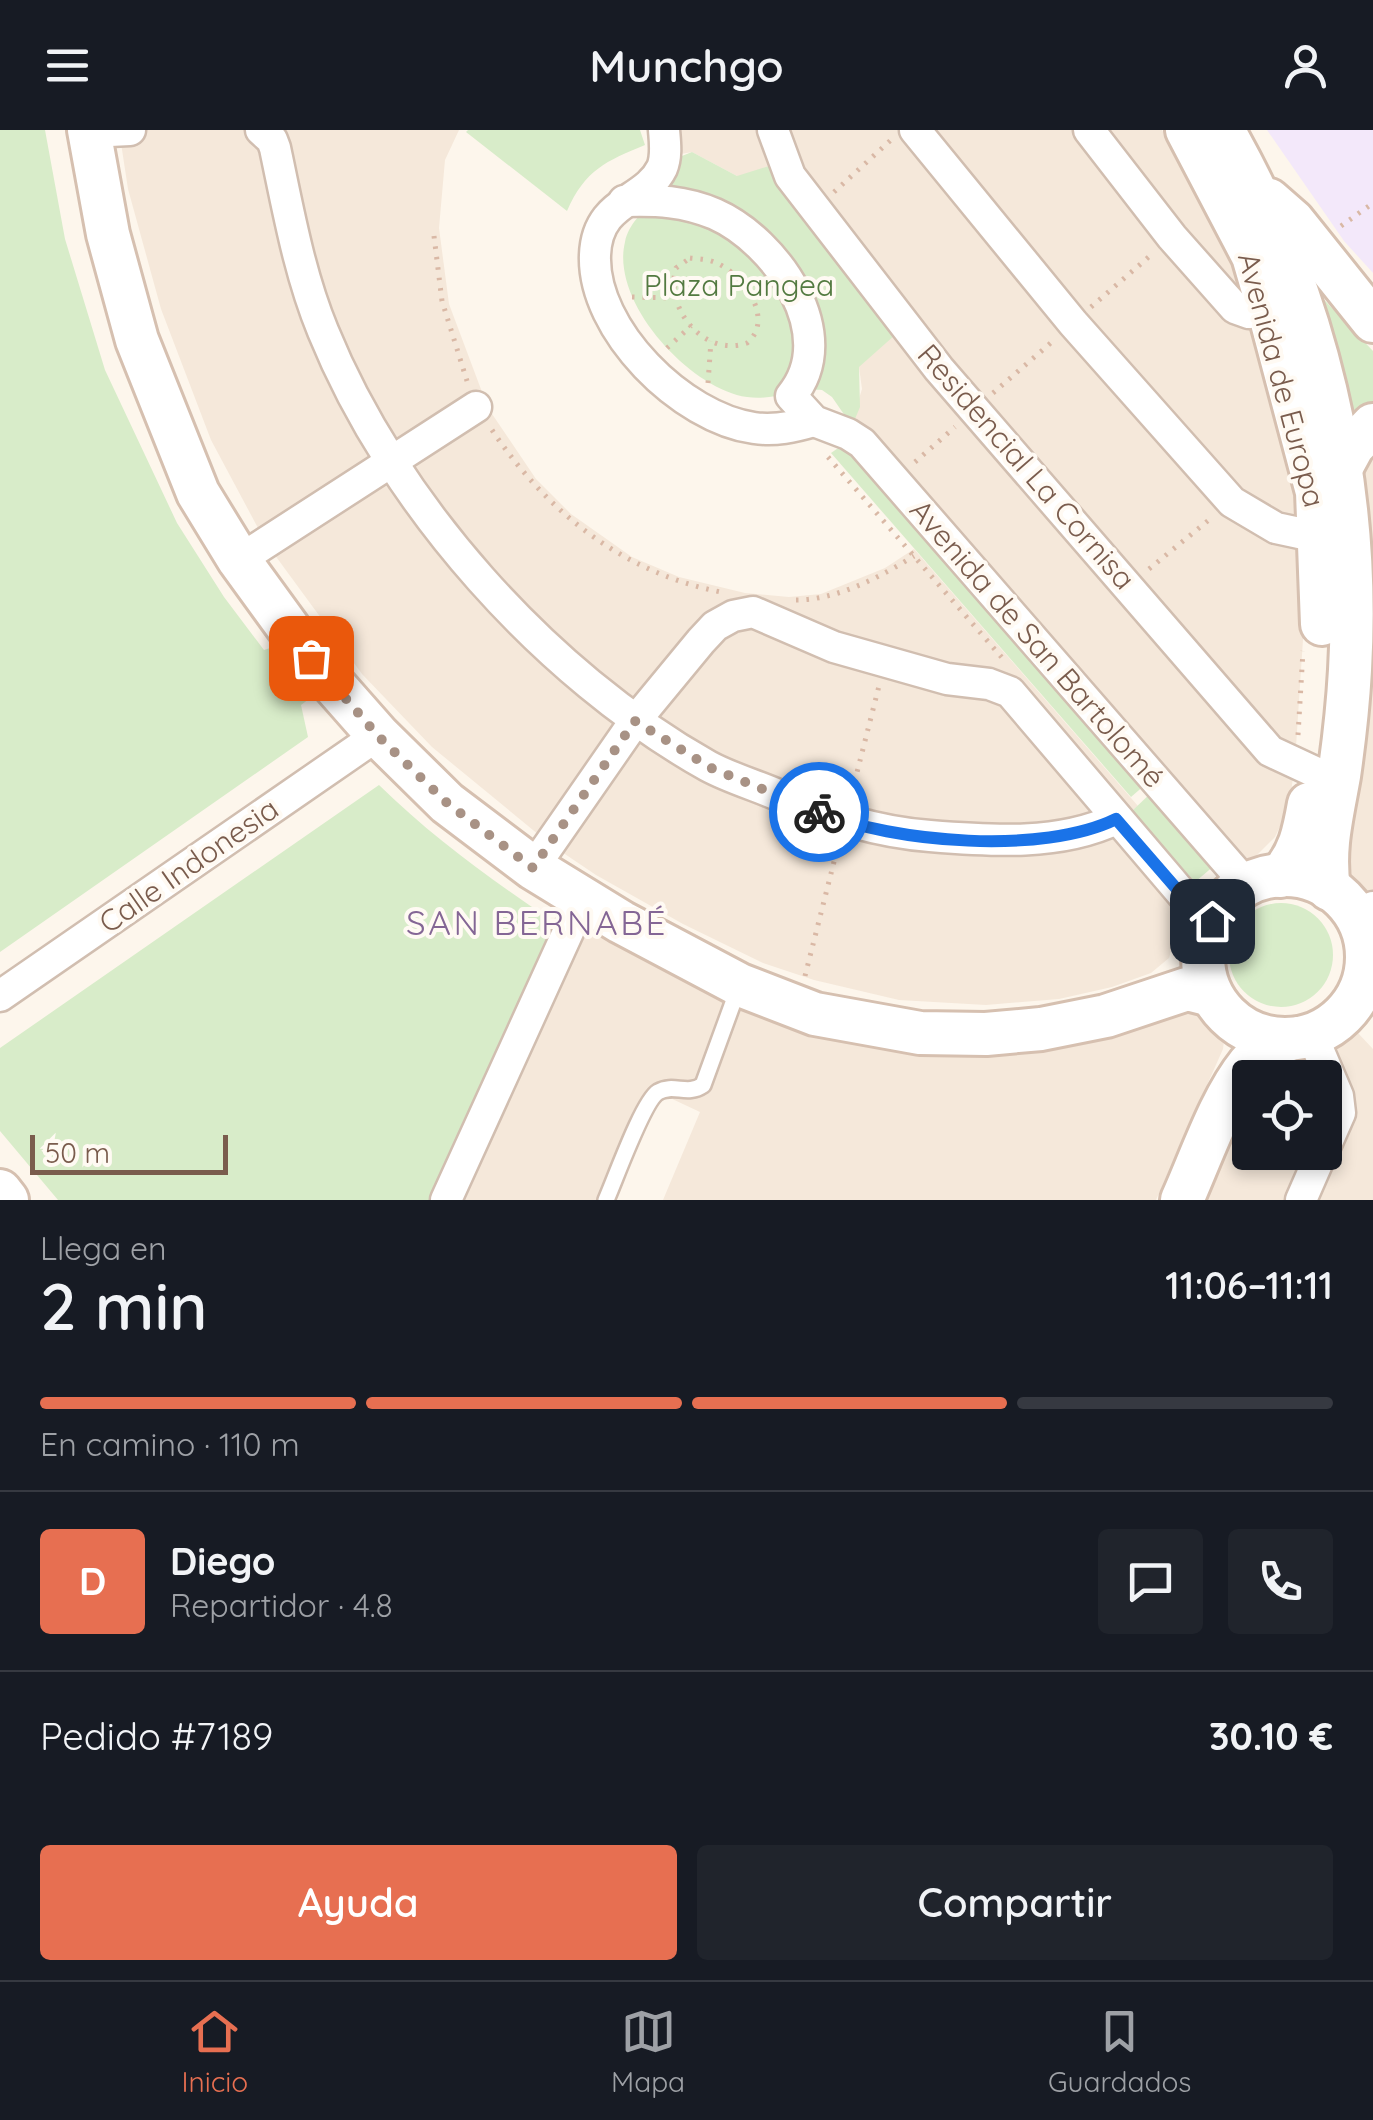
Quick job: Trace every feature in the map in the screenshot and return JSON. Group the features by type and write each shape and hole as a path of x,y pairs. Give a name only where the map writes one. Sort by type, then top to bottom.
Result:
{"street":[{"path":"261,130 275,148 292,234 322,330 364,417 446,536 512,616 635,721 711,768 844,822 894,834 1013,840 1072,834 1096,829 1116,819"},
{"path":"624,201 664,200 703,210 738,227 769,256 798,298 808,329 808,368 791,396 814,422 786,429 753,428 688,402 656,376 632,347 600,296 595,274 599,232 608,216 624,201 654,178 662,168 664,130"},
{"name":"Residencial La Cornisa","path":"773,130 790,176 974,410 1270,750 1305,767"},
{"path":"915,130 1073,323 1232,502 1276,528 1318,536"},
{"path":"1089,130 1172,237 1236,308 1249,313 1270,311"},
{"name":"Avenida de Europa","path":"1188,130 1253,256 1317,492 1326,699 1305,767 1302,844 1293,862 1264,880"},
{"name":"Avenida de Europa","path":"1223,130 1255,187 1303,311 1328,392 1341,468 1348,521 1350,664 1347,726 1325,848 1352,904"},
{"path":"103,131 108,234 137,340 198,492 238,560 311,658 378,736 447,803 533,868 584,899 740,985 815,1014 920,1033 986,1034 1041,1029 1207,992"},
{"path":"1255,187 1293,221 1373,320"},
{"path":"238,560 476,407"},
{"name":"Avenida de San Bartolomé","path":"814,422 862,443 1047,652 1264,880"},
{"path":"1341,468 1353,446 1373,425"},
{"path":"533,868 635,721 715,626 733,616 753,612 834,647 947,679 989,684 1010,692 1188,902 1212,921"},
{"name":"Calle Indonesia","path":"0,996 378,736"},
{"path":"1156,1200 1224,1049 1207,992 1203,951 1212,921 1221,906 1264,880 1298,876 1352,904 1366,946 1367,990 1342,1016 1263,1052 1249,1063 1182,1200"},
{"path":"446,1200 584,899"},
{"path":"1207,992 1256,1034 1300,1037"},
{"path":"1300,1037 1315,1060"},
{"path":"1302,1200 1315,1170"},
{"path":"0,1192 7,1200"}],"lane":[{"path":"606,1200 654,1095 667,1088 693,1091 703,1085 740,985"}],"path":[{"path":"819,214 840,184 902,130"},
{"path":"434,236 442,301 476,407 535,486 588,535 633,563 682,584 730,594"},
{"path":"685,260 717,262 749,292 756,308 757,333 740,346 712,341 690,326 674,298 674,274 685,260"},
{"path":"600,296 674,298"},
{"path":"705,411 712,341"},
{"path":"894,480 974,410"},
{"path":"814,422 826,454 1016,674"},
{"path":"1128,586 1232,502"},
{"path":"795,600 812,600 844,590 914,556"},
{"path":"1303,641 1305,767"}],"shaded area":[{"path":"119,130 459,130 445,160 439,228 449,304 488,408 536,479 571,514 632,557 679,577 745,593 789,597 821,594 885,568 914,549 1138,806 1131,812 1195,882 1176,900 1177,928 1169,958 1151,973 1059,999 986,1005 899,1000 814,980 763,963 683,924 550,844 432,747 362,674 266,543 211,440 161,309 128,189"},
{"path":"664,130 1162,130 1231,260 1280,407 1298,497 1304,624 1295,762 1289,808 1275,837 1256,856 1228,864 846,441 862,389 859,367 737,176 692,152 665,157"},
{"path":"1267,130 1373,130 1373,273 1344,241"},
{"path":"1373,425 1373,1011 1357,996 1366,963 1362,930 1339,896 1348,521"},
{"path":"583,899 854,1022 1218,1006 1227,1016 1223,1049 1156,1200 663,1200 700,1112 668,1097 656,1107 614,1200 446,1200"},
{"path":"1342,1016 1373,1049 1373,1200 1182,1200 1232,1092 1232,1170 1342,1170 1342,1060 1253,1060 1289,1039 1321,1030"}],"green space":[{"path":"0,130 45,130 65,239 105,370 177,523 224,597 264,650 283,644 321,690 301,705 308,737 0,952"},
{"path":"468,130 640,130 645,145 589,176 567,211"},
{"name":"Plaza Pangea","path":"692,152 737,176 772,165 895,335 859,367 860,407 852,426 832,397 822,390 757,398 725,391 679,360 642,315 624,266 625,242 636,219 671,184 682,156"},
{"path":"1310,285 1373,351 1373,410 1350,432"},
{"path":"844,444 1146,784 1131,797 831,453"},
{"path":"379,785 463,858 554,922 430,1200 58,1200 0,1131 0,1048"},
{"path":"1153,791 1215,865 1195,882 1131,812"},
{"path":"1281,903 1301,907 1318,918 1329,935 1333,955 1329,975 1318,992 1301,1003 1281,1007 1261,1003 1244,992 1233,975 1229,955 1233,935 1244,918 1261,907"}],"way so far":[{"path":"311,658 378,736 447,803 533,868 635,721 711,768 819,812"}],"district":[{"name":"SAN BERNABÉ","path":"537,923"}],"route":[{"path":"819,812 894,834 962,839 1013,840 1072,834 1096,829 1116,819 1188,902 1212,921"}]}
